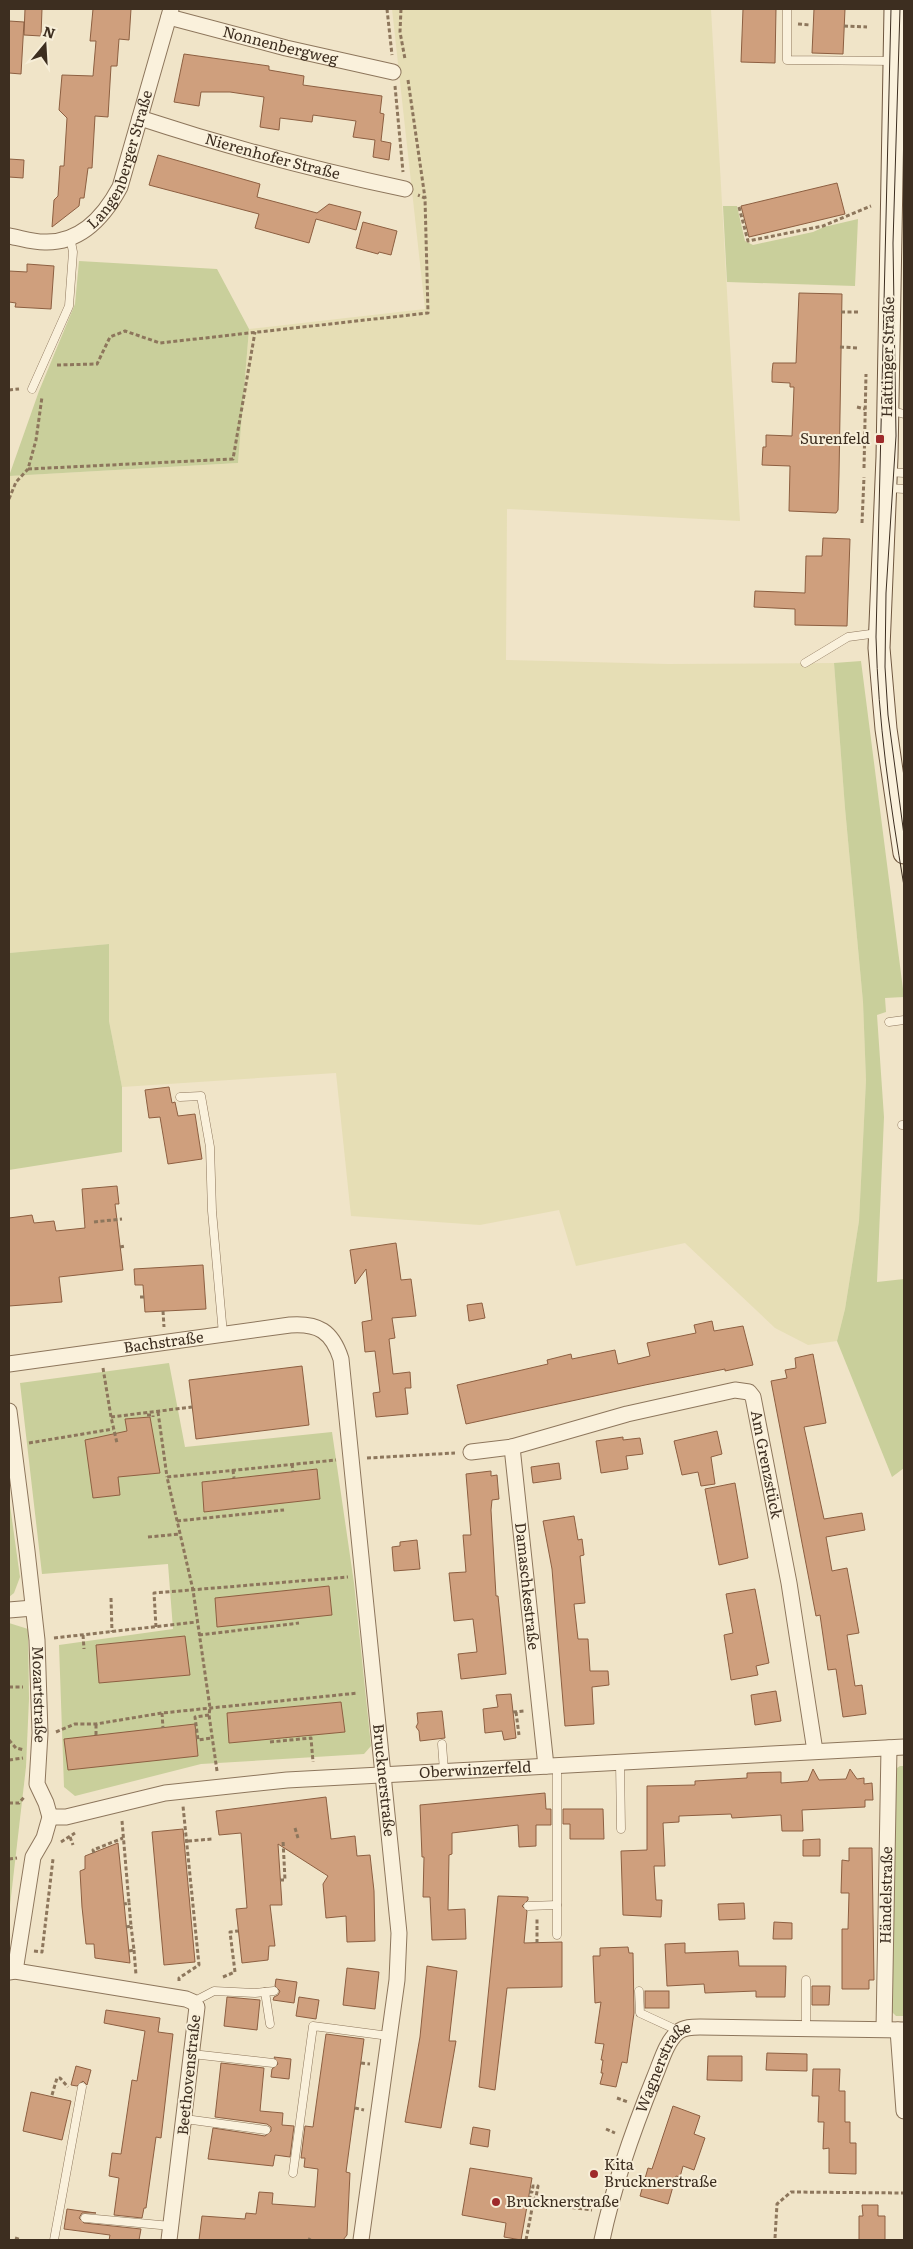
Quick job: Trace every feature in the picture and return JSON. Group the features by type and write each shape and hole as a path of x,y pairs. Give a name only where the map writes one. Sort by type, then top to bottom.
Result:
{"street":[{"name":"Hattinger Straße","path":"895,9 886,411 895,481 880,632 886,729 904,853"},
{"name":"Nonnenbergweg","path":"170,13 286,48 400,71"},
{"name":"Langenberger Straße","path":"9,236 46,242 70,237 85,230 99,220 111,205 120,187 170,13"},
{"name":"Nierenhofer Straße","path":"140,118 255,153 326,172 405,189"},
{"name":"Bachstraße","path":"9,1364 290,1325 305,1324 318,1328"},
{"name":"Brucknerstraße","path":"318,1328 336,1342 341,1358 399,1933 397,1980 360,2240"},
{"name":"Am Grenzstück","path":"512,1447 627,1414 735,1390 749,1392 753,1397 788,1574 816,1751"},
{"name":"Mozartstraße","path":"9,1411 36,1640 40,1732 37,1784 46,1802 50,1818"},
{"path":"471,1452 512,1447"},
{"name":"Damaschkestraße","path":"512,1447 552,1766"},
{"path":"9,1610 33,1608"},
{"name":"Oberwinzerfeld","path":"50,1818 66,1817 120,1803 181,1791 314,1778 897,1748"},
{"name":"Händelstraße","path":"897,1748 896,2030 904,2111"},
{"path":"12,1971 18,1950 33,1857 44,1838 50,1818"},
{"name":"Beethovenstraße","path":"12,1971 138,1990 176,1997 195,2004 185,2119 170,2233"},
{"name":"Wagnerstraße","path":"602,2240 610,2200 626,2146 666,2049 671,2039 679,2031 688,2027 896,2030"}],"lane":[{"path":"787,9 787,60 894,62"},
{"path":"34,385 69,306 73,261 70,237"},
{"path":"805,663 848,637 880,632"},
{"path":"890,1022 904,1020"},
{"path":"180,1097 201,1096 210,1147 212,1211 223,1334"},
{"path":"442,1744 444,1771"},
{"path":"620,1762 621,1829"},
{"path":"552,1766 557,1935"},
{"path":"528,1906 557,1905"},
{"path":"806,1980 806,2028"},
{"path":"195,2004 214,1992 274,1991"},
{"path":"638,1991 640,2013 679,2031"},
{"path":"265,1992 270,2024"},
{"path":"292,2173 313,2026 389,2036"},
{"path":"192,2054 273,2064"},
{"path":"54,2240 78,2098 82,2087"},
{"path":"185,2119 266,2130"},
{"path":"85,2218 170,2233"}],"path":[{"path":"43,365 97,364 110,337 125,331 160,343 428,313 425,198 387,9"},
{"path":"402,9 400,32 405,61"},
{"path":"844,26 867,27"},
{"path":"400,71 405,189 425,198"},
{"path":"739,207 748,241 823,226 871,206"},
{"path":"842,312 859,312"},
{"path":"28,469 233,459 255,332"},
{"path":"840,347 858,348"},
{"path":"9,499 16,482 28,469 36,440 42,386 34,385"},
{"path":"857,407 886,411"},
{"path":"94,1222 122,1219"},
{"path":"120,1247 125,1246"},
{"path":"101,1352 111,1418 117,1443"},
{"path":"111,1418 192,1407"},
{"path":"158,1412 167,1476 193,1590 219,1787"},
{"path":"142,1414 153,1415 153,1417"},
{"path":"13,1446 113,1429"},
{"path":"351,1459 471,1452"},
{"path":"167,1476 323,1460"},
{"path":"292,1464 293,1472"},
{"path":"233,1470 234,1478"},
{"path":"177,1521 284,1510"},
{"path":"148,1537 180,1534"},
{"path":"156,1627 154,1593 332,1579"},
{"path":"111,1598 112,1632"},
{"path":"36,1640 197,1622"},
{"path":"199,1634 299,1623"},
{"path":"84,1635 84,1649"},
{"path":"40,1732 58,1732 75,1724 96,1724 162,1713 353,1694"},
{"path":"519,1735 515,1712 524,1711"},
{"path":"162,1713 163,1728"},
{"path":"209,1715 195,1717 198,1740 212,1738"},
{"path":"96,1724 96,1735"},
{"path":"270,1742 311,1738 314,1778"},
{"path":"176,1997 179,1978 199,1965 188,1841 181,1791"},
{"path":"120,1803 130,1904 131,1951 138,1990"},
{"path":"113,1823 122,1820"},
{"path":"295,1828 298,1838"},
{"path":"54,1846 77,1832"},
{"path":"70,1837 73,1845"},
{"path":"94,1853 93,1850 123,1838"},
{"path":"188,1841 212,1840"},
{"path":"280,1880 285,1880 283,1840"},
{"path":"118,1849 124,1848"},
{"path":"18,1950 42,1952 43,1946 46,1946 46,1923 49,1909 53,1855"},
{"path":"121,1872 126,1871"},
{"path":"122,1888 128,1888"},
{"path":"124,1904 130,1904"},
{"path":"537,1943 538,1906"},
{"path":"126,1927 131,1926"},
{"path":"219,1979 235,1972 230,1932 238,1931"},
{"path":"52,2095 57,2078 60,2078 78,2098"},
{"path":"617,2098 622,2100"},
{"path":"526,2240 538,2186 533,2186 532,2192 530,2192"},
{"path":"775,2238 778,2204 791,2192 904,2193"},
{"path":"529,2198 534,2198 534,2203"},
{"path":"534,2203 592,2210"},
{"path":"15,2238 21,2240"}],"shaded area":[{"path":"392,9 711,9 740,521 507,509 506,660 668,664 834,663 863,1002 866,1080 859,1221 845,1309 837,1341 808,1345 775,1328 685,1243 576,1266 559,1210 480,1225 351,1216 336,1073 122,1087 109,1021 109,944 9,953 10,476 238,463 249,329 425,309"}],"green space":[{"path":"723,206 737,206 745,241 753,245 813,232 824,227 858,219 855,286 727,282"},
{"path":"79,261 217,269 249,329 238,463 10,476 9,490 9,476 39,391 75,304"},
{"path":"861,661 904,997 885,998 886,1012 877,1015 884,1117 877,1282 904,1279 904,1468 892,1477 837,1341 845,1309 859,1221 866,1080 863,1002 834,663"},
{"path":"109,944 109,1021 122,1087 122,1152 9,1170 9,953"},
{"path":"169,1363 185,1447 332,1432 354,1583 371,1746 364,1754 201,1764 75,1796 64,1787 59,1645 173,1629 168,1564 42,1574 20,1383"},
{"path":"9,1498 20,1577 14,1593 9,1597"},
{"path":"9,1623 28,1629 29,1699 26,1767 9,1914"},
{"path":"904,1766 904,2016 896,2016 892,2012 894,1770"}],"building":[{"path":"25,9 42,9 41,36 24,35"},
{"path":"93,9 131,9 129,40 119,39 117,66 111,66 108,117 95,116 92,168 88,168 84,198 80,198 79,206 52,227 54,200 58,196 60,166 64,166 67,118 59,110 62,75 93,76 96,41 90,41"},
{"path":"743,9 776,9 775,63 741,62"},
{"path":"814,9 845,9 843,54 812,53"},
{"path":"9,21 24,22 21,74 9,73"},
{"path":"184,54 269,66 269,70 304,76 303,85 382,96 380,113 384,114 381,141 391,143 389,160 373,157 375,140 353,137 356,121 313,115 312,122 280,118 279,130 260,127 264,97 230,92 201,92 199,106 174,102"},
{"path":"158,155 260,184 257,197 317,213 329,204 361,212 356,230 316,219 309,243 255,228 259,214 149,185"},
{"path":"9,159 24,160 23,178 9,177"},
{"path":"837,183 845,214 749,237 741,206"},
{"path":"363,222 397,231 391,255 379,252 378,254 356,248"},
{"path":"27,264 54,266 51,309 15,307 16,303 9,302 9,271 27,272"},
{"path":"799,293 842,294 839,475 838,510 836,513 789,511 790,466 762,465 763,447 766,447 766,435 792,436 794,387 790,387 790,383 772,382 772,372 773,363 796,363"},
{"path":"823,538 850,539 847,626 795,625 795,609 754,607 755,591 805,593 806,556 822,556"},
{"path":"169,1087 172,1103 175,1102 178,1116 195,1114 202,1159 168,1164 160,1117 149,1118 145,1090"},
{"path":"117,1186 119,1204 115,1204 123,1270 59,1277 62,1302 9,1306 9,1218 32,1215 34,1223 54,1221 56,1231 85,1228 82,1189"},
{"path":"396,1243 401,1280 411,1279 416,1316 392,1318 395,1338 389,1339 393,1374 410,1372 411,1388 405,1388 408,1414 376,1417 373,1393 380,1392 375,1351 365,1352 362,1322 372,1320 366,1269 355,1284 350,1250"},
{"path":"203,1265 206,1309 145,1312 143,1285 135,1285 134,1269"},
{"path":"482,1303 485,1318 469,1321 467,1305"},
{"path":"712,1321 714,1331 743,1326 753,1365 645,1385 466,1424 457,1385 548,1364 547,1360 571,1354 572,1359 615,1350 618,1364 650,1356 647,1343 696,1333 694,1325"},
{"path":"813,1354 826,1423 804,1427 824,1519 862,1513 865,1530 826,1537 832,1571 847,1568 859,1633 847,1635 855,1686 862,1685 866,1714 843,1717 836,1669 828,1670 820,1615 816,1616 771,1381 787,1378 785,1370 796,1368 795,1358"},
{"path":"302,1366 309,1425 196,1439 189,1380"},
{"path":"150,1417 160,1473 118,1477 120,1495 93,1498 85,1440 127,1431 125,1419"},
{"path":"717,1431 722,1454 711,1457 715,1484 701,1486 698,1472 682,1475 674,1441"},
{"path":"623,1437 623,1440 640,1438 643,1454 626,1456 628,1469 601,1473 596,1441"},
{"path":"559,1463 561,1479 533,1483 531,1467"},
{"path":"317,1469 320,1499 204,1512 202,1482"},
{"path":"491,1471 491,1476 497,1475 499,1499 492,1500 491,1510 496,1596 498,1596 506,1674 461,1679 458,1654 477,1652 473,1619 454,1621 449,1573 466,1572 463,1535 471,1535 466,1474"},
{"path":"735,1483 748,1558 719,1565 705,1489"},
{"path":"574,1516 578,1540 582,1539 584,1555 580,1556 585,1603 574,1604 578,1639 588,1639 590,1671 608,1671 609,1685 592,1687 594,1724 565,1726 552,1569 543,1521"},
{"path":"417,1540 420,1569 394,1571 392,1547 400,1546 400,1542"},
{"path":"329,1586 332,1615 217,1627 215,1598"},
{"path":"755,1589 769,1663 756,1666 758,1675 731,1680 724,1635 733,1633 726,1594"},
{"path":"185,1636 190,1675 99,1683 96,1645"},
{"path":"776,1691 781,1721 755,1725 751,1695"},
{"path":"511,1694 516,1738 504,1740 502,1731 485,1733 483,1709 498,1707 496,1695"},
{"path":"341,1702 345,1732 229,1743 227,1713"},
{"path":"442,1711 445,1738 420,1741 419,1731 416,1727 418,1723 417,1713"},
{"path":"195,1724 198,1756 68,1770 64,1739"},
{"path":"813,1769 819,1780 846,1779 850,1769 857,1779 864,1778 864,1784 872,1783 873,1800 865,1800 865,1807 802,1810 803,1831 782,1831 781,1815 732,1818 731,1814 679,1816 679,1822 663,1823 665,1866 654,1866 656,1900 662,1900 661,1917 623,1915 621,1851 647,1850 647,1786 695,1785 695,1781 747,1778 747,1773 781,1772 781,1783 808,1781"},
{"path":"545,1793 546,1809 551,1809 551,1825 536,1825 536,1846 519,1847 518,1825 452,1833 452,1854 449,1855 448,1910 465,1909 466,1939 432,1940 430,1897 423,1897 424,1857 422,1857 420,1805"},
{"path":"326,1797 331,1839 355,1836 357,1856 370,1855 374,1891 375,1941 347,1942 346,1916 326,1918 323,1884 328,1876 278,1844 282,1905 270,1905 275,1946 269,1946 268,1960 242,1963 236,1909 247,1908 241,1833 219,1835 216,1811"},
{"path":"563,1809 603,1809 604,1839 570,1839 570,1824 563,1824"},
{"path":"183,1829 195,1962 164,1965 152,1832"},
{"path":"820,1839 820,1856 803,1856 803,1840"},
{"path":"118,1843 130,1963 95,1958 94,1944 86,1944 82,1907 80,1871 85,1869 85,1856"},
{"path":"849,1848 872,1848 874,1980 869,1980 869,1989 842,1989 842,1929 848,1929 849,1893 841,1893 842,1860 849,1861"},
{"path":"498,1896 528,1897 528,1900 522,1906 527,1911 524,1943 562,1942 562,1987 507,1988 495,2090 479,2087"},
{"path":"744,1903 745,1919 719,1920 718,1904"},
{"path":"774,1922 792,1923 792,1939 773,1939"},
{"path":"685,1943 685,1953 738,1951 739,1966 786,1966 785,1997 756,1997 756,1991 705,1993 704,1984 667,1986 665,1944"},
{"path":"628,1947 629,1953 633,1953 634,2013 627,2063 622,2062 616,2087 600,2084 603,2073 601,2073 603,2060 601,2060 604,2044 595,2043 601,2002 595,2003 593,1956 600,1956 600,1948"},
{"path":"427,1966 457,1971 449,2041 456,2041 441,2128 405,2122 420,2037"},
{"path":"347,1968 379,1972 375,2009 343,2005"},
{"path":"276,1979 297,1982 294,2003 273,2000 280,1991 275,1986"},
{"path":"812,1986 830,1986 829,2005 812,2005"},
{"path":"645,1991 669,1991 669,2008 645,2008"},
{"path":"227,1997 260,2000 257,2030 224,2026"},
{"path":"299,1997 319,2000 316,2019 296,2016"},
{"path":"106,2010 160,2018 158,2032 173,2034 161,2138 156,2137 146,2208 144,2208 142,2218 114,2215 119,2178 109,2176 112,2153 121,2154 132,2080 137,2081 145,2031 104,2023"},
{"path":"326,2034 364,2039 346,2172 350,2173 347,2235 343,2240 199,2240 202,2216 245,2219 246,2213 256,2214 259,2192 273,2193 272,2204 315,2207 318,2169 304,2167 305,2158 301,2158 305,2126 313,2127"},
{"path":"767,2053 807,2054 807,2071 766,2070"},
{"path":"708,2056 742,2056 742,2081 707,2080"},
{"path":"274,2057 291,2059 289,2079 271,2077 272,2069 278,2064"},
{"path":"221,2063 264,2068 260,2111 283,2113 282,2125 294,2126 290,2157 275,2155 273,2166 208,2159 213,2128 265,2136 271,2131 271,2127 267,2124 215,2117"},
{"path":"76,2066 91,2070 87,2085 83,2081 77,2086 71,2085"},
{"path":"813,2069 840,2069 839,2091 845,2091 845,2122 850,2122 850,2143 856,2143 856,2174 829,2173 829,2148 823,2149 824,2122 818,2122 819,2096 812,2096"},
{"path":"31,2092 71,2101 62,2140 23,2131"},
{"path":"673,2106 700,2116 694,2134 705,2138 694,2170 683,2166 680,2177 676,2176 668,2204 640,2196 648,2168 652,2169"},
{"path":"473,2127 490,2130 488,2147 470,2144"},
{"name":"Brucknerstraße","path":"470,2168 532,2178 521,2240 504,2237 506,2223 462,2215"},
{"path":"862,2205 878,2205 878,2216 885,2216 885,2240 859,2240 859,2216 863,2216"},
{"path":"67,2209 96,2213 82,2213 79,2218 84,2223 141,2229 139,2240 109,2240 110,2235 64,2229"}],"tram line":[{"path":"891,9 876,637 879,700 894,824 904,886"},
{"path":"900,9 893,243 896,436 886,593 885,667 888,715 904,835"}],"place":[{"name":"Surenfeld","path":"880,439"},
{"name":"Kita Brucknerstraße","path":"594,2174"},
{"name":"Brucknerstraße","path":"496,2202"}]}
